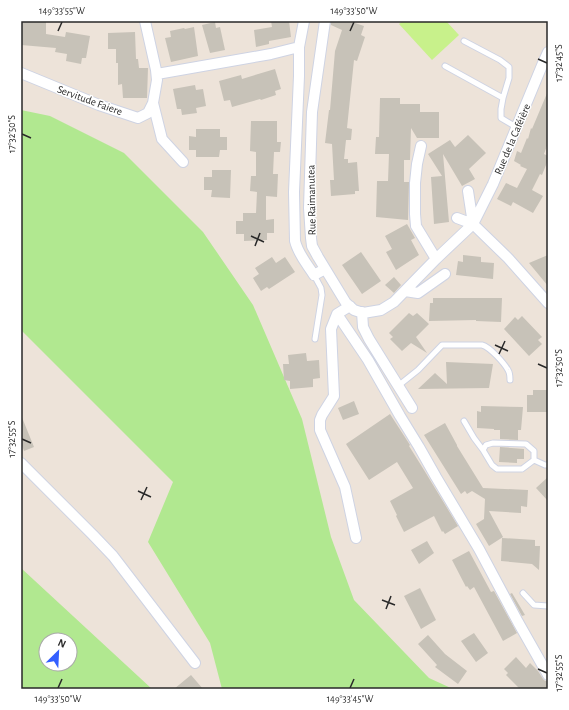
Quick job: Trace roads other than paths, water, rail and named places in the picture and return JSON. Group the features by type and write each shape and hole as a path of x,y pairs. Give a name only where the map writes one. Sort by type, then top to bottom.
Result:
{"street":[{"path":"145,21 157,74 153,103 162,139 183,162"},
{"path":"304,21 299,47 294,192 295,241 301,256 314,275 325,269"},
{"path":"320,21 320,26 323,32"},
{"name":"Rue Raimanutea","path":"325,21 312,112 309,208 312,246 346,303 354,310 362,312"},
{"path":"157,74 271,54 299,47"},
{"name":"Rue de la Caféière","path":"473,224 493,184 548,52"},
{"name":"Servitude Faiere","path":"21,73 99,105 138,118 148,113 153,103"},
{"path":"421,146 417,164 416,226 436,259"},
{"path":"468,192 473,224"},
{"path":"457,218 473,224 508,258 548,303"},
{"path":"412,408 369,339 363,327 362,312 381,310 394,302 473,224"},
{"path":"405,291 418,293 445,274"},
{"path":"350,306 337,314 331,328 334,396 322,415 320,420 320,430 345,487 356,538"},
{"path":"337,314 368,360 479,549 548,675"},
{"path":"21,463 113,556 195,663"}],"lane":[{"path":"464,41 500,60 509,67 509,78 503,98 501,118 516,127"},
{"path":"445,66 503,98"},
{"path":"314,275 321,288 322,295 315,339"},
{"path":"398,386 416,372 442,345 487,346 494,352 509,371 510,380"},
{"path":"464,421 492,465 497,469 522,468 534,460"},
{"path":"483,450 486,445 492,442 526,444 534,451 534,460"},
{"path":"534,460 548,465"},
{"path":"523,593 534,605 548,606"}]}
